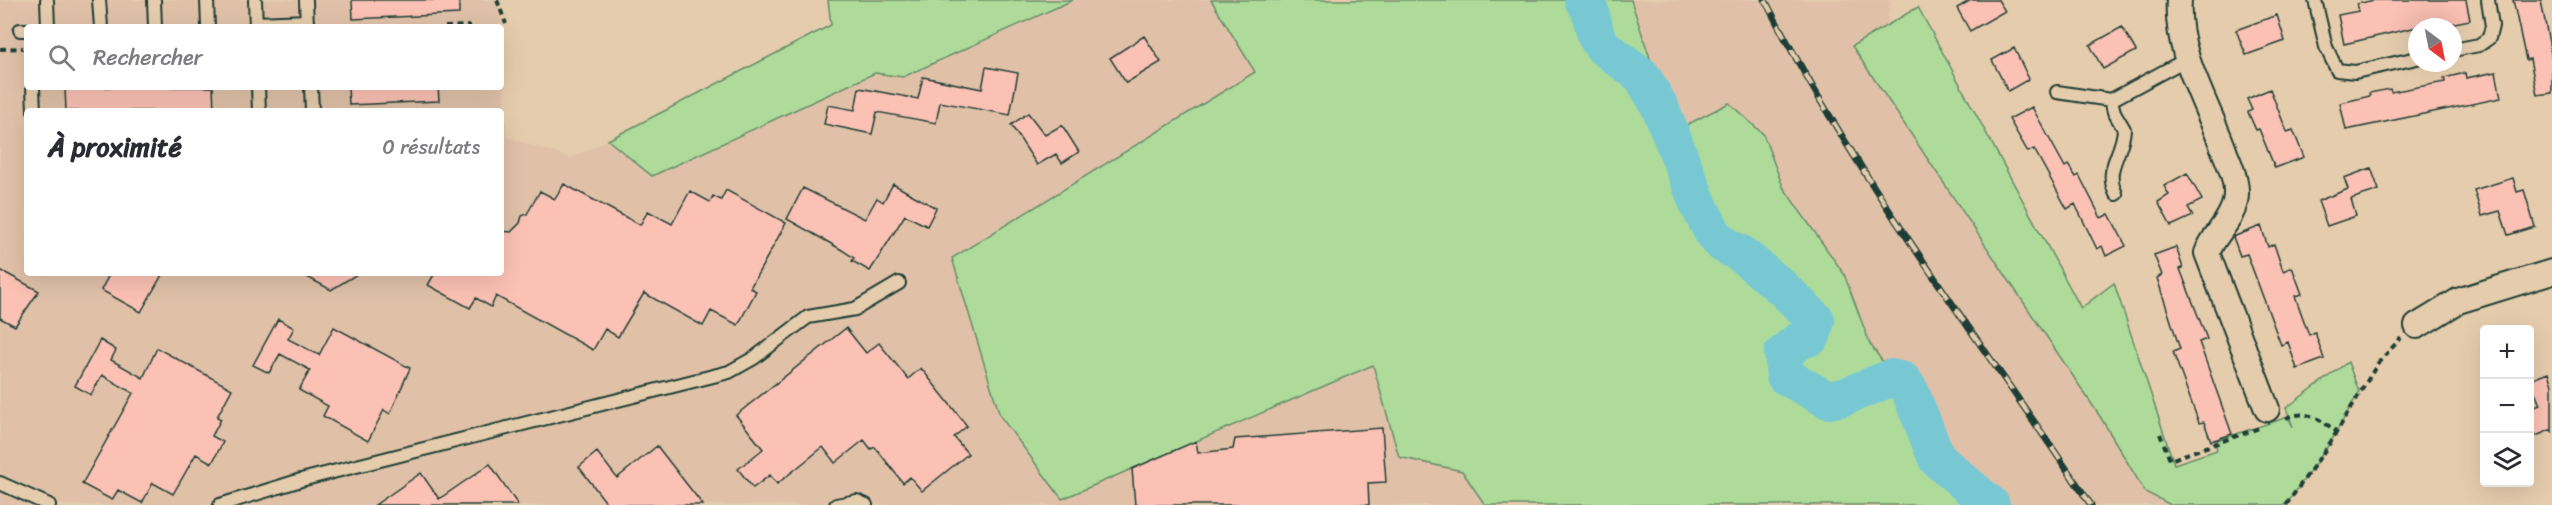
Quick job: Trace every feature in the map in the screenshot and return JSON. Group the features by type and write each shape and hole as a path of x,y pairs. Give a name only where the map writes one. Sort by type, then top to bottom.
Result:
{"street":[{"path":"2179,0 2178,27 2187,58 2212,115 2235,180 2236,199 2230,218 2212,239 2207,254 2270,416"},
{"path":"2417,326 2457,301 2552,272"}],"lane":[{"path":"47,0 48,24"},
{"path":"99,0 101,24"},
{"path":"154,0 155,24"},
{"path":"207,0 208,24"},
{"path":"255,0 256,24"},
{"path":"306,0 307,24"},
{"path":"2315,0 2326,47 2337,70 2355,72 2408,60"},
{"path":"2462,48 2479,45 2489,38 2492,26 2488,0"},
{"path":"2057,92 2111,100 2187,58"},
{"path":"33,90 34,108"},
{"path":"258,90 259,108"},
{"path":"311,90 312,108"},
{"path":"2111,100 2114,112 2124,129 2111,168 2110,179 2116,194"},
{"path":"220,505 301,480 729,372 754,358 808,317 855,309 899,283"},
{"path":"0,483 49,505"},
{"path":"836,505 857,501 866,505"}],"path":[{"path":"497,0 506,24"},
{"path":"0,49 24,48"},
{"path":"2286,505 2384,355 2417,326"},
{"path":"2160,434 2170,460 2270,416 2298,413 2314,416 2336,431"}],"shaded area":[{"path":"0,0 501,0 502,24 24,24 24,90 504,90 504,82 506,137 571,158 608,140 652,176 875,73 903,77 1073,0 1211,0 1256,72 952,258 1062,499 1374,365 1399,457 1462,471 1485,505 0,505"},
{"path":"1631,0 1891,0 1886,28 1852,46 2101,418 2145,492 2171,505 2009,505 1935,440 1910,381 1902,375 1892,374 1870,344 1844,274 1783,187 1763,134 1729,103 1675,132 1660,96"}],"green space":[{"path":"828,0 1073,0 903,77 875,73 652,176 608,140 831,25"},
{"path":"1211,0 1631,0 1657,80 1663,114 1671,133 1729,103 1763,134 1783,187 1844,274 1870,344 1895,379 1903,381 1910,391 1937,459 1991,505 1485,505 1462,471 1399,457 1373,365 1062,499 1000,416 952,258 1255,72"},
{"path":"1918,7 2081,308 2114,283 2174,464 2217,450 2215,441 2288,417 2293,427 2286,408 2348,362 2359,392 2330,443 2286,505 2171,505 2145,492 2101,418 1852,46"},
{"path":"1935,440 2009,505 1997,505 1951,461 1944,459"}],"building":[{"path":"352,0 459,0 459,14 353,19"},
{"path":"1971,0 1998,0 2005,11 1970,31 1957,8"},
{"path":"2374,0 2466,0 2470,20 2462,22 2462,18 2408,18 2408,29 2344,44 2338,15 2359,11 2357,4"},
{"path":"2513,0 2541,0 2552,59 2552,93 2537,95 2530,59 2526,60"},
{"path":"2277,15 2285,41 2246,55 2236,30"},
{"path":"2122,27 2136,51 2103,69 2090,45"},
{"path":"1144,36 1161,62 1126,83 1110,58"},
{"path":"2014,48 2029,79 2008,91 1992,60"},
{"path":"986,67 1018,73 1010,115 940,102 936,123 877,112 872,134 824,124 828,105 855,110 859,88 918,99 923,77 982,89"},
{"path":"2496,72 2501,98 2346,130 2340,103 2370,96 2369,93 2390,89 2391,92 2445,82 2444,78 2465,73 2466,78"},
{"path":"2270,89 2287,132 2293,130 2304,157 2275,168 2259,129 2256,130 2248,112 2252,110 2247,99"},
{"path":"65,90 213,90 214,108 66,108"},
{"path":"348,90 438,90 439,101 349,105"},
{"path":"2032,107 2065,167 2068,165 2076,177 2079,175 2101,218 2109,214 2126,246 2106,256 2102,246 2097,249 2075,204 2067,209 2034,149 2028,152 2009,119"},
{"path":"1028,113 1045,135 1062,125 1079,152 1062,163 1056,154 1037,165 1011,125"},
{"path":"2371,168 2379,190 2351,199 2356,216 2327,226 2318,201 2348,189 2344,178"},
{"path":"2187,173 2202,200 2188,207 2193,216 2171,226 2158,202 2169,195 2164,186"},
{"path":"2513,178 2517,192 2524,190 2535,227 2508,235 2500,211 2482,216 2474,190"},
{"path":"564,184 640,225 648,211 672,224 690,191 710,202 713,196 721,200 726,190 786,223 750,288 756,291 738,325 711,311 703,326 644,293 618,337 605,329 593,350 496,296 491,307 476,298 470,308 428,285 433,276 504,276 504,231 511,232 520,223 522,216 527,214 540,191 555,199"},
{"path":"893,184 936,208 927,226 905,215 870,271 852,261 854,258 842,250 787,219 803,188 865,219 877,198 883,202"},
{"path":"2261,226 2268,247 2274,244 2283,271 2292,267 2302,294 2295,296 2309,335 2315,332 2324,359 2297,369 2288,342 2281,345 2247,254 2240,256 2233,237"},
{"path":"2176,247 2183,268 2180,269 2207,339 2199,342 2232,434 2211,441 2204,422 2199,423 2173,352 2180,349 2157,278 2162,275 2154,255"},
{"path":"0,270 39,291 15,326 0,318"},
{"path":"108,276 161,276 141,312 101,290"},
{"path":"305,276 354,276 331,290"},
{"path":"278,319 294,328 288,339 319,355 334,327 410,368 390,414 384,410 368,441 323,416 328,406 299,390 310,370 280,354 269,373 253,365"},
{"path":"846,328 866,353 879,343 908,379 921,368 967,426 954,437 968,454 922,491 910,477 903,483 875,447 871,449 864,440 835,463 823,447 777,484 770,475 753,488 738,469 763,449 736,415"},
{"path":"100,340 116,350 111,360 143,378 157,348 232,389 217,417 221,419 212,436 223,442 212,463 196,454 173,494 153,483 142,503 118,490 112,500 82,484 133,393 102,375 91,395 75,386"},
{"path":"2548,373 2552,385 2552,432 2550,430 2534,437 2534,407 2540,405 2534,390 2534,378"},
{"path":"1382,428 1386,482 1368,483 1369,505 1135,505 1132,469 1196,441 1198,453 1233,449 1235,439"},
{"path":"657,446 703,505 608,505 579,467 597,452 617,478"},
{"path":"490,464 518,505 375,505 421,473 439,499"}],"waterway":[{"path":"1583,0 1590,11 1596,36 1602,46 1642,76 1660,107 1699,206 1714,235 1724,245 1741,254 1779,285 1816,320 1812,336 1797,342 1783,354 1785,376 1828,400 1844,397 1891,378 1903,381 1910,391 1937,459 1991,505"}],"railway":[{"path":"1765,0 1801,67 1879,195 2091,505"}]}
